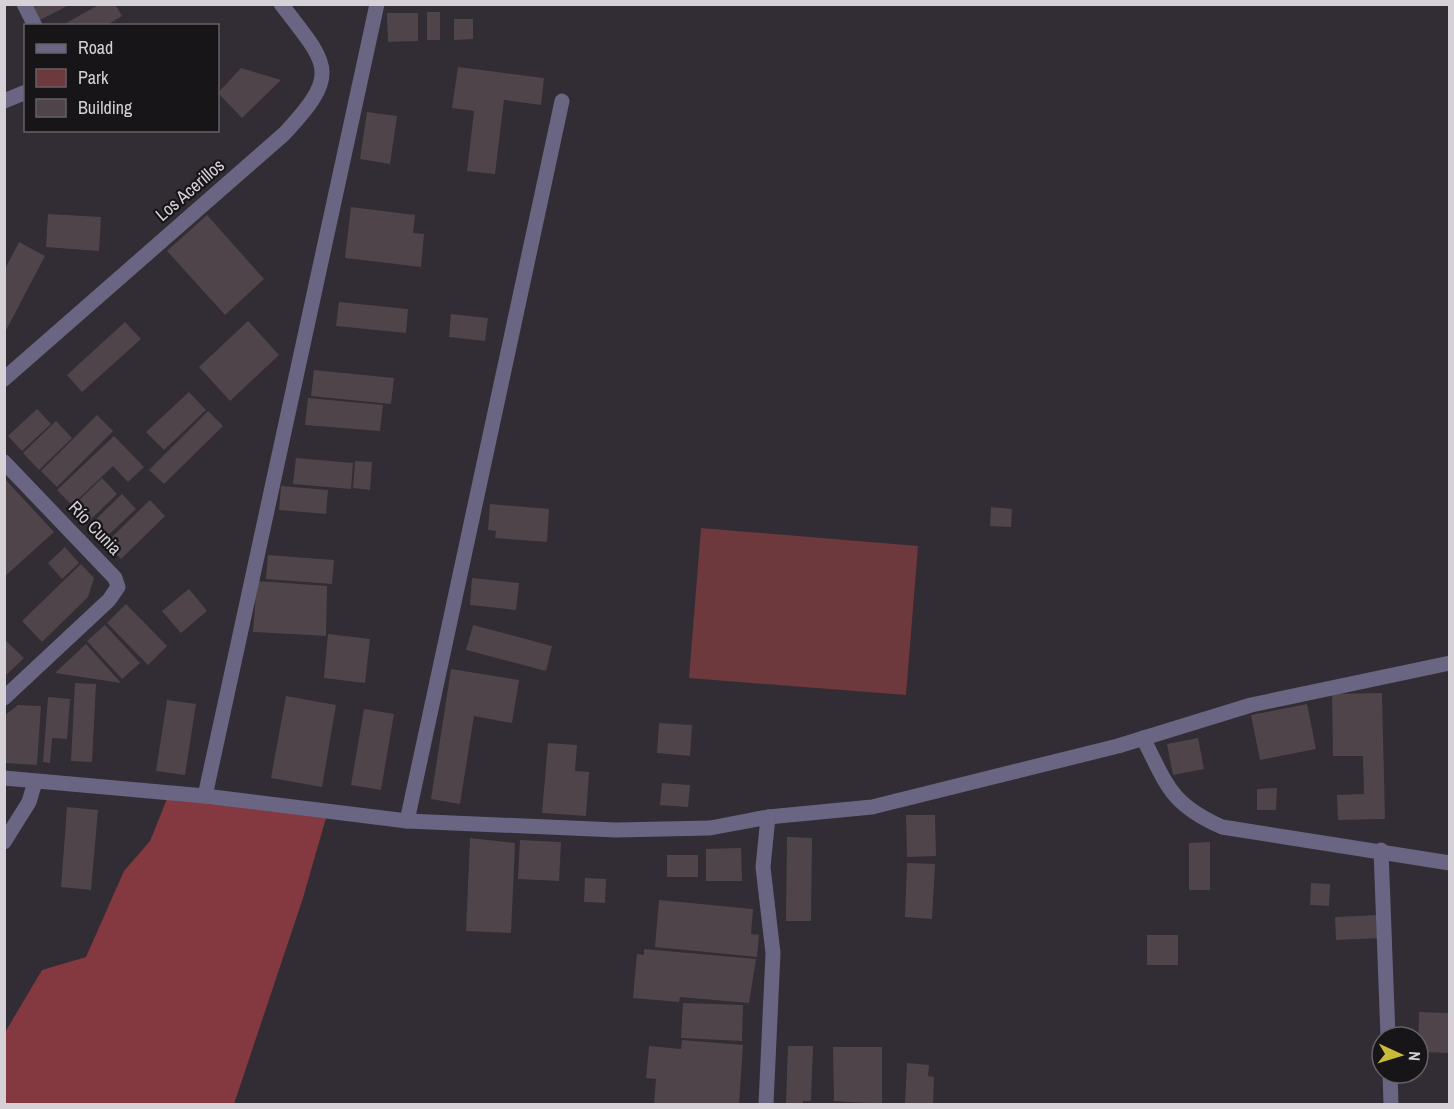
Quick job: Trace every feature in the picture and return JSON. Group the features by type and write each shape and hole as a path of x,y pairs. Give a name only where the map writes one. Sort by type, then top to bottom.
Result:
{"street":[{"path":"24,4 34,24"},
{"name":"Los Acerillos","path":"4,379 284,135 311,105 321,86 324,68 305,36 281,4"},
{"path":"205,796 377,4"},
{"path":"4,101 24,93"},
{"path":"406,821 562,100"},
{"name":"Río Cunia","path":"4,462 115,578 118,587 109,600 4,698"},
{"path":"4,777 35,782 205,796 406,821 616,830 710,828 768,817 872,807 1143,738 1251,705 1449,663"},
{"path":"1143,738 1170,792 1193,814 1222,827 1381,850 1449,863"},
{"path":"4,842 28,802 35,782"},
{"path":"766,1104 773,953 763,867 768,817"},
{"path":"1381,850 1388,1025"},
{"path":"1390,1085 1391,1104"}],"green space":[{"path":"701,528 918,546 906,695 689,678"}],"shaded area":[{"path":"169,794 328,811 303,898 234,1104 5,1104 4,1034 42,970 86,957 124,871 150,841"}],"building":[{"path":"30,4 71,4 38,21"},
{"path":"100,4 115,4 122,16 108,24 65,24"},
{"path":"427,12 440,12 440,40 427,40"},
{"path":"387,13 418,13 418,41 388,42"},
{"path":"454,19 473,19 473,39 454,40"},
{"path":"458,67 544,78 541,105 504,100 495,174 467,171 474,111 452,108"},
{"path":"241,68 281,80 242,118 219,92"},
{"path":"367,112 397,116 390,164 360,159"},
{"path":"351,207 415,215 413,233 424,234 421,267 345,258"},
{"path":"48,214 101,217 99,251 46,247"},
{"path":"207,215 264,279 225,315 167,251"},
{"path":"19,242 45,256 4,334 4,271"},
{"path":"339,302 408,309 406,333 336,326"},
{"path":"451,314 488,318 485,341 449,337"},
{"path":"248,321 279,355 230,401 199,367"},
{"path":"125,322 141,339 82,392 67,375"},
{"path":"314,370 394,378 391,404 311,396"},
{"path":"189,392 206,410 164,450 146,432"},
{"path":"308,398 383,405 380,431 305,425"},
{"path":"37,409 51,424 22,451 8,436"},
{"path":"208,411 223,426 164,484 149,470"},
{"path":"97,415 113,431 57,487 41,471"},
{"path":"56,421 72,438 39,470 23,453"},
{"path":"114,436 144,467 128,482 113,466 72,505 57,490"},
{"path":"296,458 353,463 351,489 293,484"},
{"path":"355,461 372,462 370,490 353,488"},
{"path":"4,478 54,532 4,577"},
{"path":"102,478 117,494 87,523 72,507"},
{"path":"281,486 328,490 326,514 279,510"},
{"path":"122,494 136,509 104,539 90,525"},
{"path":"150,500 165,516 121,559 106,543"},
{"path":"490,504 549,509 547,542 495,538 496,531 488,530"},
{"path":"991,507 1012,509 1011,527 990,526"},
{"path":"65,547 79,563 62,579 48,563"},
{"path":"268,555 334,560 332,584 266,579"},
{"path":"81,564 94,578 88,597 42,642 22,621"},
{"path":"472,578 519,583 516,610 470,605"},
{"path":"257,581 327,586 326,636 253,632"},
{"path":"189,589 207,611 181,633 162,611"},
{"path":"126,604 167,646 148,665 107,623"},
{"path":"105,625 140,663 122,679 87,641"},
{"path":"473,625 552,646 546,671 466,650"},
{"path":"328,634 370,639 365,683 324,678"},
{"path":"4,639 24,658 6,675 4,674"},
{"path":"86,644 121,683 55,673"},
{"path":"451,669 519,680 512,723 474,716 460,804 431,799"},
{"path":"75,683 96,684 92,762 71,761"},
{"path":"1382,693 1385,819 1338,820 1337,795 1364,794 1363,756 1333,756 1332,694"},
{"path":"286,696 336,705 322,787 271,778"},
{"path":"48,697 70,699 67,739 52,738 50,763 43,762"},
{"path":"167,700 196,704 185,775 156,771"},
{"path":"1307,704 1316,749 1260,760 1251,715"},
{"path":"18,705 41,706 37,765 4,763 4,716"},
{"path":"364,709 394,714 381,790 351,785"},
{"path":"659,723 692,725 690,756 657,753"},
{"path":"1198,738 1204,769 1173,775 1167,744"},
{"path":"548,743 577,745 575,771 589,772 586,816 542,813"},
{"path":"662,783 690,785 688,807 660,805"},
{"path":"1277,788 1276,810 1257,810 1257,789"},
{"path":"67,807 98,810 91,890 61,887"},
{"path":"906,815 935,815 936,856 907,857"},
{"path":"787,837 812,838 811,921 786,921"},
{"path":"470,838 515,843 511,933 466,931"},
{"path":"520,840 561,842 559,881 518,879"},
{"path":"1210,842 1210,890 1189,890 1189,843"},
{"path":"741,848 742,881 706,881 706,849"},
{"path":"667,855 698,855 698,877 667,877"},
{"path":"907,863 935,864 932,919 905,917"},
{"path":"585,878 606,879 605,903 584,902"},
{"path":"1311,883 1330,884 1329,906 1310,905"},
{"path":"659,900 753,909 751,934 759,935 757,957 655,947"},
{"path":"1381,915 1382,938 1336,940 1335,917"},
{"path":"1147,935 1178,935 1178,965 1147,965"},
{"path":"644,949 756,959 749,1003 680,997 679,1002 633,998 637,954 644,955"},
{"path":"683,1003 743,1005 742,1041 681,1038"},
{"path":"1419,1012 1450,1013 1450,1053 1430,1052 1430,1025 1419,1025"},
{"path":"682,1040 743,1045 739,1104 654,1104 656,1079 646,1078 649,1046 681,1049"},
{"path":"788,1046 813,1046 811,1101 803,1101 803,1104 786,1104"},
{"path":"833,1047 882,1047 882,1104 834,1101"},
{"path":"907,1063 929,1065 928,1076 934,1077 933,1104 905,1104"}]}
